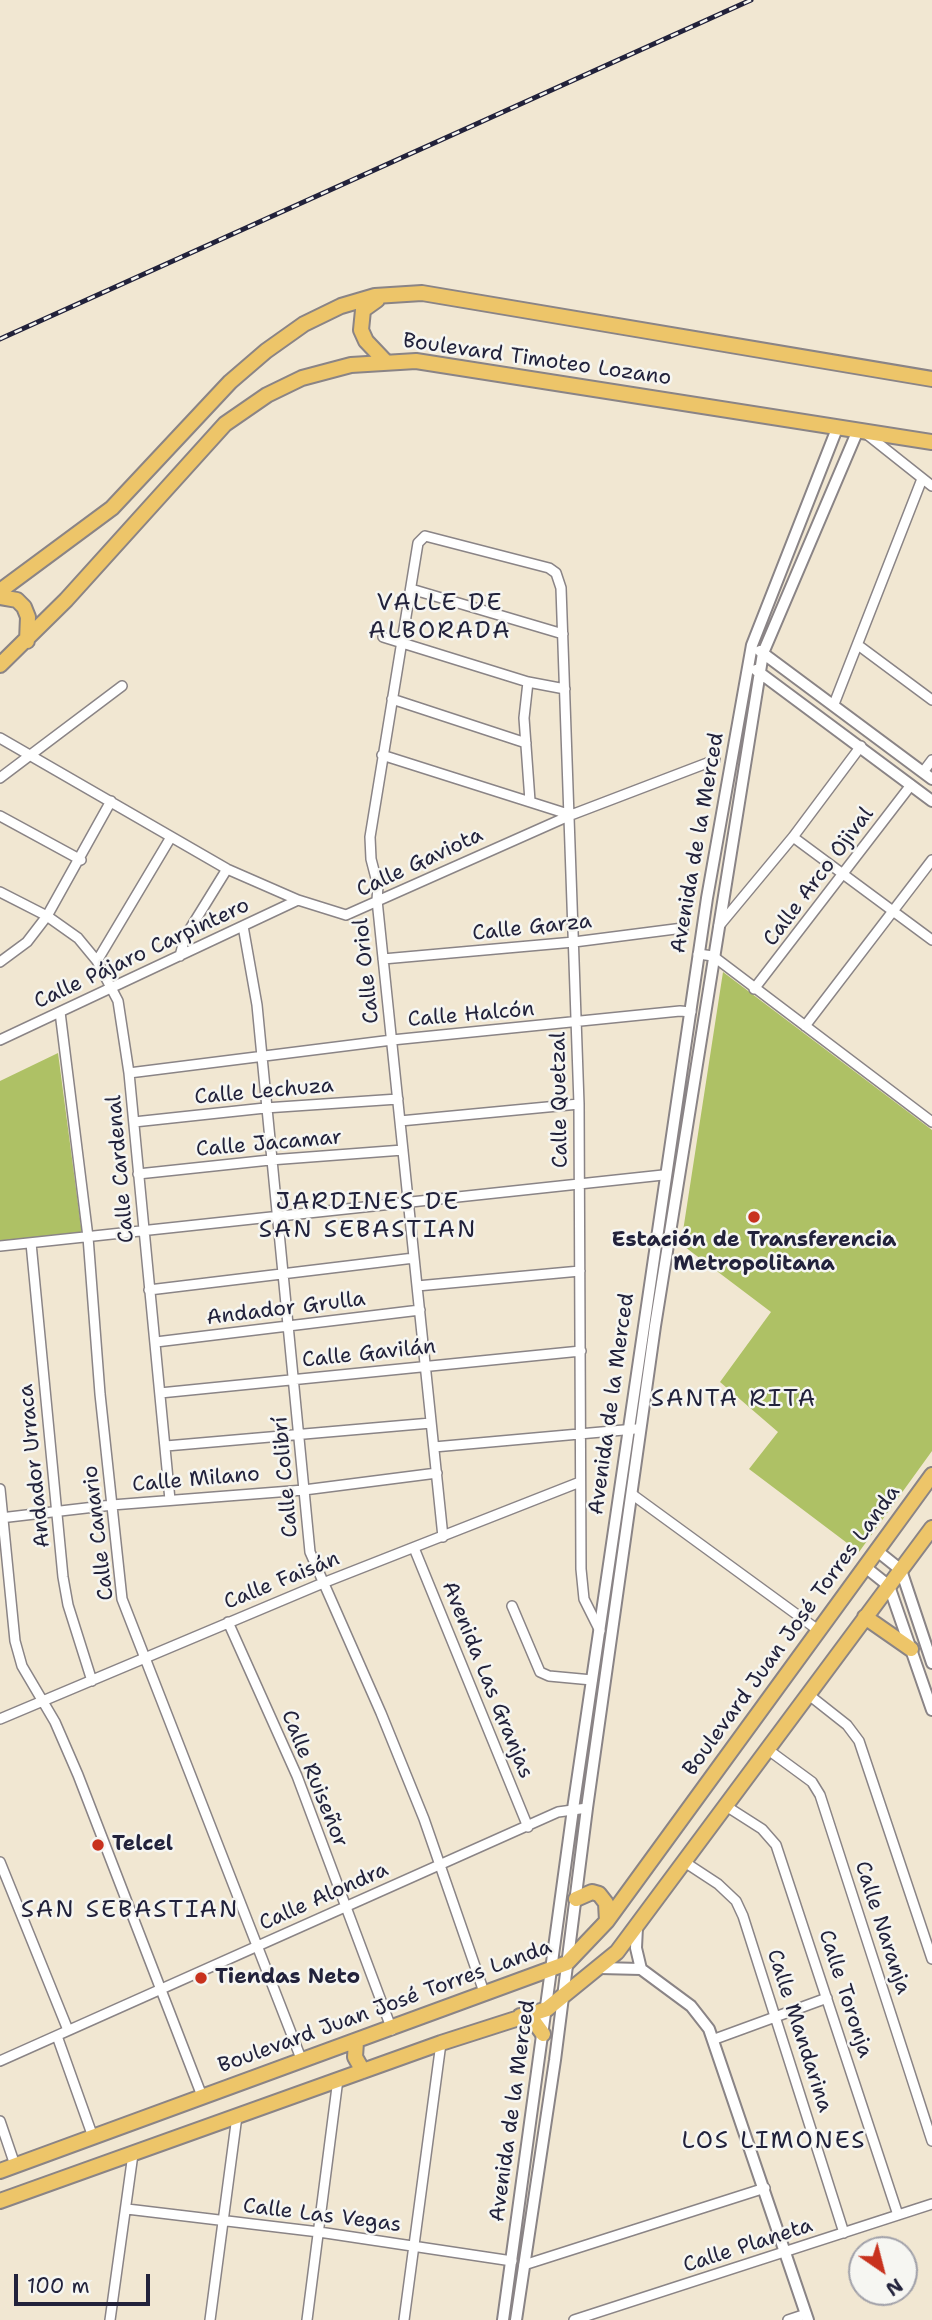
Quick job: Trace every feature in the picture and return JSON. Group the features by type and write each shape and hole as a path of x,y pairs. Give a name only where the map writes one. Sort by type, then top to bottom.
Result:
{"main road":[{"name":"Boulevard Timoteo Lozano","path":"0,591 112,508 199,413 266,351 304,324 341,306 375,296 422,293 932,379"},
{"path":"385,361 366,341 360,319 369,305 395,294"},
{"name":"Boulevard Timoteo Lozano","path":"0,665 27,641 225,424 267,396 302,378 351,365 416,361 932,442"},
{"path":"0,597 17,600 24,607 29,617 27,641"},
{"name":"Boulevard Juan José Torres Landa","path":"0,2171 567,1964 607,1921 932,1475"},
{"path":"0,2201 520,2015 547,2009 600,1968 638,1926 932,1528"},
{"path":"865,1617 911,1649"},
{"path":"576,1899 592,1892 599,1894 606,1903 607,1921"},
{"path":"520,2015 535,2023 543,2034"},
{"path":"356,2042 355,2057 363,2071"},
{"path":"329,2052 336,2061 338,2079"}],"street":[{"name":"Avenida de la Merced","path":"503,2320 663,1175 748,664 752,645 838,426"},
{"name":"Avenida de la Merced","path":"516,2320 640,1429 760,673 764,653 861,431"},
{"path":"861,431 932,486"},
{"path":"834,704 922,478"},
{"name":"Calle Oriol","path":"443,1537 377,900 378,886 371,859 370,837 419,540 425,536 550,568"},
{"name":"Calle Quetzal","path":"550,568 556,573 561,587 571,815 579,1104 580,1482 584,1599 600,1631"},
{"path":"411,589 563,634"},
{"path":"383,637 528,682 565,689"},
{"path":"752,645 928,776 932,761"},
{"path":"858,645 932,700"},
{"path":"748,664 932,801"},
{"path":"528,682 524,708 530,801"},
{"path":"0,778 122,686"},
{"path":"392,699 526,743"},
{"name":"Calle Gaviota","path":"0,738 227,869 298,900 346,915 571,815 715,760"},
{"path":"718,926 793,837 861,746"},
{"path":"382,755 571,815"},
{"name":"Calle Arco Ojival","path":"754,989 911,785"},
{"path":"0,962 27,942 47,916 81,860 111,801"},
{"path":"0,816 81,860"},
{"path":"97,961 171,837"},
{"path":"793,837 932,940"},
{"path":"804,1026 932,860"},
{"path":"180,956 186,937 227,869"},
{"name":"Calle Cardenal","path":"0,892 47,916 78,938 114,987 129,1073 170,1500"},
{"name":"Calle Pájaro Carpintero","path":"0,1040 298,900"},
{"name":"Calle Colibrí","path":"243,926 257,1005 310,1552 382,1713 424,1819 438,1866 485,1995"},
{"name":"Calle Garza","path":"383,959 574,942 683,928"},
{"path":"698,954 713,956 932,1122"},
{"name":"Calle Canario","path":"60,1012 88,1237 93,1325 122,1599 302,2061"},
{"name":"Calle Halcón","path":"129,1073 392,1040 691,1012"},
{"name":"Calle Lechuza","path":"134,1122 265,1108 398,1099"},
{"path":"400,1121 579,1104"},
{"name":"Calle Jacamar","path":"138,1174 403,1150"},
{"path":"0,1246 663,1175"},
{"name":"Andador Urraca","path":"31,1243 68,1605 92,1681"},
{"path":"149,1290 414,1258"},
{"path":"417,1286 580,1271"},
{"name":"Andador Grulla","path":"156,1342 420,1310"},
{"name":"Calle Gavilán","path":"160,1393 581,1351"},
{"path":"166,1446 431,1423"},
{"path":"434,1447 640,1429"},
{"name":"Calle Milano","path":"1,1518 112,1505 304,1490 437,1473"},
{"name":"Calle Faisán","path":"0,1719 323,1583 580,1482"},
{"path":"0,1489 15,1641 22,1666 41,1703 55,1722 78,1775 202,2096"},
{"path":"632,1495 818,1630"},
{"name":"Avenida Las Granjas","path":"414,1548 527,1827"},
{"path":"876,1550 901,1570 932,1662"},
{"path":"864,1566 888,1586 932,1710"},
{"path":"512,1606 540,1672 549,1676 592,1680"},
{"name":"Calle Ruiseñor","path":"228,1622 297,1776 392,2030"},
{"path":"809,1695 847,1725 859,1741 932,1959"},
{"name":"Calle Naranja","path":"767,1749 812,1782 820,1795 932,2141"},
{"name":"Calle Toronja","path":"726,1806 762,1829 776,1845 898,2215"},
{"name":"Calle Alondra","path":"0,2061 527,1827 573,1809 587,1808"},
{"path":"0,1862 68,2030"},
{"name":"Calle Mandarina","path":"686,1863 718,1884 736,1901 844,2233"},
{"path":"638,1926 636,1948 641,1969"},
{"path":"600,1968 641,1969 691,2006 715,2039 807,2317 788,2320"},
{"path":"715,2039 827,1998"},
{"path":"57,2036 93,2137"},
{"path":"404,2320 441,2043"},
{"path":"307,2320 338,2079"},
{"path":"210,2320 237,2116"},
{"path":"0,2122 15,2165"},
{"path":"110,2320 133,2154"},
{"path":"524,2265 765,2188"},
{"name":"Calle Planeta","path":"574,2320 932,2204"},
{"name":"Calle Las Vegas","path":"127,2209 319,2232 512,2262"}],"green space":[{"path":"723,972 932,1130 932,1451 859,1552 749,1469 778,1432 720,1382 771,1312 681,1244"},
{"path":"58,1053 82,1234 0,1241 0,1081"}],"railway":[{"path":"0,339 751,0"}],"place":[{"name":"Estación de Transferencia Metropolitana","path":"754,1217"},
{"name":"Telcel","path":"98,1845"},
{"name":"Tiendas Neto","path":"201,1978"}],"district":[{"name":"VALLE DE ALBORADA","path":"440,618"},
{"name":"JARDINES DE SAN SEBASTIAN","path":"368,1217"},
{"name":"SANTA RITA","path":"734,1400"},
{"name":"SAN SEBASTIAN","path":"130,1911"},
{"name":"LOS LIMONES","path":"774,2142"}]}
